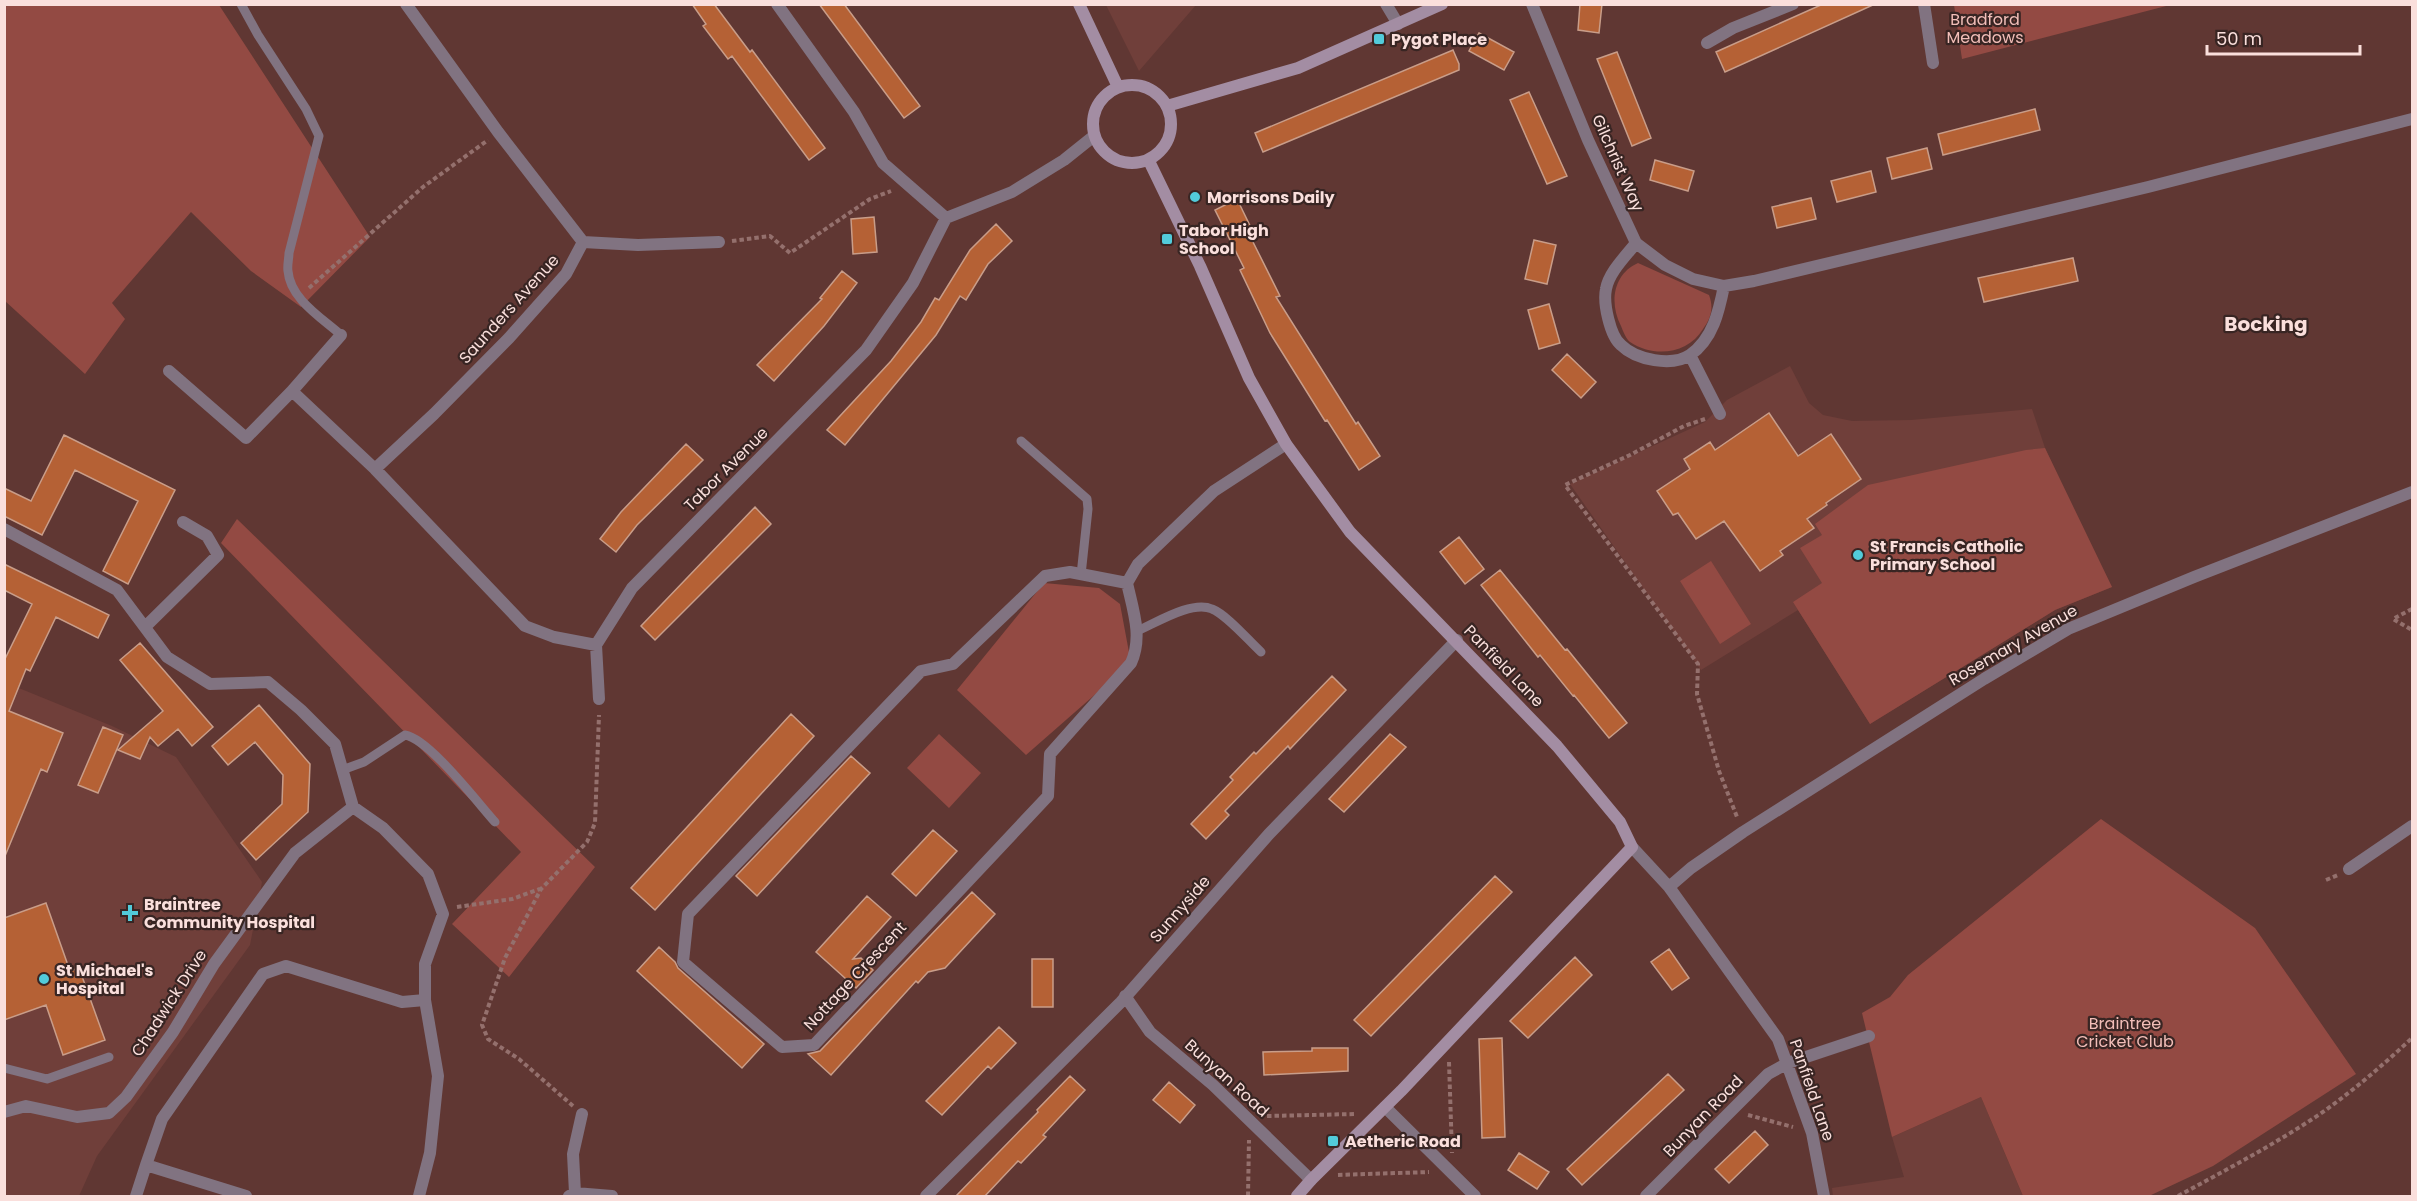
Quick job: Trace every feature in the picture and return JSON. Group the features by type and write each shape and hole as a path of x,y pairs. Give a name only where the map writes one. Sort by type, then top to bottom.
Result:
{"street":[{"path":"406,4 498,132 583,242 638,244 719,242"},
{"path":"777,4 854,112 883,163 946,219 1012,192 1064,160 1094,136"},
{"path":"1078,4 1118,87"},
{"path":"1386,4 1398,24"},
{"path":"1167,106 1298,68 1442,4"},
{"name":"Gilchrist Way","path":"1533,4 1588,140 1636,243 1665,265 1693,279 1724,286"},
{"path":"1707,43 1734,28 1792,4"},
{"path":"1924,4 1933,63"},
{"path":"1133,85 1147,88 1159,95 1167,106 1172,120 1169,138 1162,150 1149,161 1126,164 1111,158 1101,149 1094,136 1092,122 1096,107 1104,96 1118,87 1133,85"},
{"path":"1636,243 1616,269 1606,288 1605,312 1619,345 1641,357 1671,362 1690,355 1710,334 1724,286 1776,276 2148,187 2412,119"},
{"name":"Panfield Lane","path":"1149,161 1200,266 1249,378 1286,444 1350,532 1457,640 1557,746 1620,822 1632,847 1669,887 1768,1023 1788,1063 1812,1133 1824,1197"},
{"name":"Tabor Avenue","path":"596,645 632,588 866,350 913,284 946,219"},
{"name":"Saunders Avenue","path":"375,469 434,414 509,338 566,274 583,242"},
{"path":"169,371 246,438 292,391 341,335"},
{"path":"1690,355 1720,414"},
{"path":"292,391 375,469 525,626 554,638 596,645 599,699"},
{"path":"1127,584 1138,564 1214,491 1286,444"},
{"name":"Rosemary Avenue","path":"1669,887 1691,868 1743,832 1984,679 2068,629 2412,492"},
{"path":"145,627 218,555 207,536 183,522"},
{"path":"4,529 117,590 167,657 210,684 268,682 301,710 334,744 353,807 383,828 428,874 443,914 425,964 425,1000 438,1076 430,1153 419,1197"},
{"name":"Nottage Crescent","path":"1070,572 1081,575 1127,584 1137,631 1137,649 1131,663 1050,753 1048,796 814,1045 782,1047 683,962 688,914 921,671 953,664 1045,576 1070,572"},
{"name":"Sunnyside","path":"926,1197 1125,996 1269,834 1457,640"},
{"name":"Chadwick Drive","path":"4,1112 26,1106 77,1117 108,1113 126,1097 173,1032 214,964 295,853 353,807"},
{"path":"2349,869 2412,826"},
{"path":"1297,1197 1632,847"},
{"path":"136,1197 162,1119 263,974 286,966 402,1002 425,1000"},
{"name":"Bunyan Road","path":"1125,996 1150,1032 1213,1085 1311,1180"},
{"name":"Bunyan Road","path":"1646,1197 1767,1074 1788,1063 1869,1036"},
{"path":"1384,1107 1475,1197"},
{"path":"582,1114 573,1154 572,1195 612,1197"},
{"path":"146,1166 246,1197"}],"lane":[{"path":"241,4 258,35 306,109 319,136 289,253 288,272 294,290 341,335"},
{"path":"1021,441 1087,499 1081,575"},
{"path":"1137,631 1179,612 1200,606 1213,609 1261,652"},
{"path":"342,770 364,762 405,735 413,736 450,771 495,822"},
{"path":"4,1068 47,1079 109,1057"}],"path":[{"path":"300,297 423,187 498,132"},
{"path":"719,242 770,236 790,253 870,199 907,185"},
{"path":"1720,414 1684,426 1630,455 1565,485 1698,664 1697,694 1719,771 1743,832"},
{"path":"2412,609 2393,619 2412,630"},
{"path":"582,1114 519,1059 488,1039 482,1024 505,958 541,889 587,842 595,823 599,699"},
{"path":"443,914 456,907 512,899 541,889"},
{"path":"2178,1197 2240,1163 2320,1113 2365,1080 2412,1038"},
{"path":"1326,1165 1338,1175 1431,1172 1443,1165 1453,1152 1449,1060 1440,1049"},
{"path":"1739,1102 1748,1115 1812,1133"},
{"path":"1248,1197 1249,1136 1255,1125 1266,1116 1359,1113 1369,1122"}],"shaded area":[{"path":"1106,5 1196,5 1139,71"},
{"name":"St Francis Catholic Primary School","path":"1790,366 1809,403 1823,415 1852,421 1911,420 2032,409 2045,448 2112,587 2055,610 1870,724 1798,610 1701,670 1570,484 1705,422 1727,400"},
{"name":"Braintree Community Hospital","path":"4,682 112,726 176,757 262,882 250,945 97,1156 79,1196 5,1196"},
{"path":"1981,1097 2023,1196 1833,1196 1832,1188 1904,1177 1892,1137"}],"green space":[{"name":"Bradford Meadows","path":"1954,4 2170,5 1962,59"},
{"path":"4,5 219,5 370,237 301,307 251,271 191,212 112,303 125,319 85,374 5,301"},
{"path":"1638,263 1709,295 1710,317 1697,337 1689,344 1660,352 1639,347 1626,337 1615,308 1616,290 1623,274"},
{"path":"2045,448 2112,587 2055,610 1870,724 1793,602 1822,583 1800,548 1822,535 1815,524 1868,485 2026,450"},
{"path":"237,519 595,867 509,977 452,924 521,852 221,543"},
{"path":"1711,561 1751,624 1720,644 1680,581"},
{"path":"1044,583 1099,588 1120,604 1131,663 1026,755 957,690"},
{"path":"939,734 981,773 949,808 907,768"},
{"name":"Braintree Cricket Club","path":"2101,819 2255,928 2356,1074 2213,1166 2149,1196 2023,1196 1981,1097 1892,1137 1862,1013 1890,997 1908,975"}],"building":[{"path":"692,4 714,4 750,52 752,50 825,148 809,160 732,56 728,59 703,26 706,24"},
{"path":"819,4 844,4 920,106 904,118"},
{"path":"1580,4 1602,4 1599,33 1578,30"},
{"path":"1823,4 1875,4 1725,72 1716,52"},
{"path":"1479,33 1514,52 1504,70 1469,51"},
{"path":"1453,50 1459,70 1263,152 1255,133"},
{"path":"1617,52 1651,138 1632,146 1597,59"},
{"path":"1529,92 1567,176 1547,184 1510,100"},
{"path":"2035,109 2040,130 1943,155 1938,134"},
{"path":"1927,148 1932,169 1892,179 1887,158"},
{"path":"1655,160 1694,171 1688,191 1650,180"},
{"path":"1871,171 1876,192 1837,202 1831,181"},
{"path":"1811,198 1816,219 1777,228 1772,207"},
{"path":"1237,199 1255,236 1251,238 1280,296 1276,297 1356,424 1358,422 1380,456 1359,470 1327,420 1325,421 1270,333 1240,270 1244,268 1215,210"},
{"path":"874,217 877,252 853,254 851,219"},
{"path":"996,224 1012,241 988,264 966,300 960,296 936,335 845,445 827,430 891,361 921,322 935,298 939,300 970,250"},
{"path":"1534,240 1556,245 1547,284 1525,279"},
{"path":"2073,258 2078,281 1984,302 1978,278"},
{"path":"842,271 857,283 824,326 774,381 757,365 822,299 820,298"},
{"path":"1549,304 1560,343 1539,349 1528,310"},
{"path":"1567,354 1596,382 1581,398 1552,370"},
{"path":"1769,413 1798,456 1831,434 1861,479 1807,519 1814,528 1780,551 1783,555 1760,571 1724,521 1696,539 1678,513 1673,515 1657,491 1690,469 1684,459 1710,442 1715,450"},
{"path":"64,435 175,490 128,584 103,571 138,501 75,470 42,535 4,516 4,488 31,501"},
{"path":"686,444 703,460 637,525 616,552 600,539 621,512"},
{"path":"755,507 771,524 655,640 641,626"},
{"path":"1459,537 1484,569 1465,584 1440,552"},
{"path":"4,564 109,615 98,638 56,617 30,671 26,669 9,711 63,733 47,772 41,769 5,856 4,661 32,604 4,590"},
{"path":"1500,570 1627,723 1609,738 1540,655 1538,657 1481,585"},
{"path":"140,643 213,727 192,746 178,729 158,746 150,737 140,759 118,750 163,711 120,660"},
{"path":"1332,676 1346,690 1290,749 1288,746 1225,811 1229,815 1206,839 1191,824 1233,780 1230,777 1254,752 1256,754"},
{"path":"259,705 310,764 308,812 256,860 241,843 282,804 283,775 255,742 228,765 212,746"},
{"path":"791,714 814,736 655,910 631,888"},
{"path":"103,727 123,735 98,793 78,785"},
{"path":"1390,734 1406,747 1344,812 1329,799"},
{"path":"851,756 870,773 757,896 736,876"},
{"path":"933,830 957,851 916,896 892,874"},
{"path":"1495,876 1512,892 1371,1036 1354,1020"},
{"path":"972,892 995,914 945,968 928,972 918,983 916,981 831,1075 808,1054 820,1051"},
{"path":"867,896 891,917 853,959 861,958 873,970 856,988 816,952"},
{"name":"St Michael's Hospital","path":"46,903 70,971 79,968 105,1040 63,1055 46,1005 4,1020 4,918"},
{"path":"659,947 675,962 678,968 764,1044 742,1068 637,971"},
{"path":"1669,949 1689,978 1672,990 1651,962"},
{"path":"1575,957 1592,975 1528,1038 1510,1021"},
{"path":"1032,959 1053,959 1053,1007 1032,1007"},
{"path":"999,1027 1016,1043 991,1069 988,1066 942,1115 926,1101"},
{"path":"1502,1038 1505,1137 1482,1138 1479,1039"},
{"path":"1312,1048 1348,1048 1348,1071 1264,1075 1263,1052 1312,1051"},
{"path":"1668,1074 1684,1090 1582,1185 1567,1169"},
{"path":"1070,1076 1085,1090 1043,1135 1046,1137 1021,1163 1018,1161 984,1197 955,1197 1038,1112 1037,1110"},
{"path":"1169,1082 1195,1105 1180,1123 1153,1100"},
{"path":"1755,1131 1768,1145 1729,1183 1715,1169"},
{"path":"1519,1153 1549,1172 1537,1189 1508,1170"}],"place":[{"name":"Pygot Place","path":"1379,39"},
{"name":"Morrisons Daily","path":"1195,197"},
{"name":"Tabor High School","path":"1167,239"},
{"name":"St Francis Catholic Primary School","path":"1858,555"},
{"name":"Braintree Community Hospital","path":"130,913"},
{"name":"St Michael's Hospital","path":"44,979"},
{"name":"Aetheric Road","path":"1333,1141"}],"district":[{"name":"Bocking","path":"2266,324"}]}
